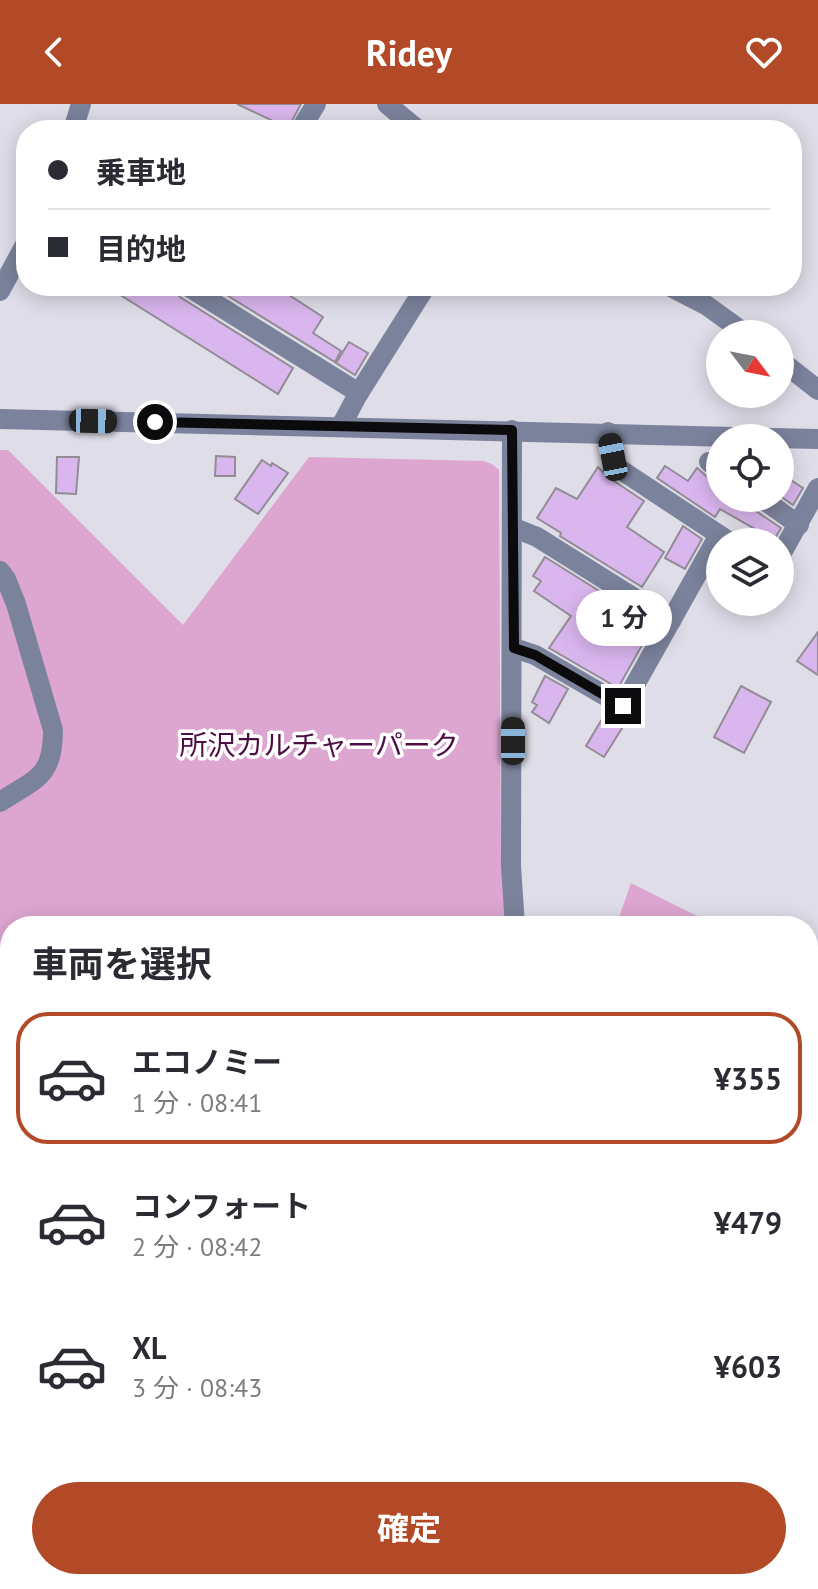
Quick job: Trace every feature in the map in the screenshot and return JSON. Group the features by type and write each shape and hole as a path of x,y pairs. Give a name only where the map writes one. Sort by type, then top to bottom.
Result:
{"street":[{"path":"387,104 406,120"},
{"path":"0,291 16,261"},
{"path":"203,296 359,393"},
{"path":"341,426 420,296"},
{"path":"688,296 727,320"},
{"path":"794,371 817,389"},
{"path":"0,419 818,439"},
{"path":"512,430 514,648 511,866 514,916"},
{"path":"608,432 615,466 710,528"},
{"path":"794,533 818,488"},
{"path":"781,512 799,525"},
{"path":"512,527 537,537 671,621"},
{"path":"514,648 535,655 623,706 671,621 706,567"},
{"path":"0,571 16,604 53,730 53,749 46,772 0,802"}],"green space":[{"name":"所沢カルチャーパーク","path":"0,450 8,450 183,625 309,457 483,461 499,470 501,856 506,916 0,916"},
{"path":"631,883 697,916 619,916"}],"building":[{"path":"237,104 301,104 292,120 271,120"},
{"path":"122,296 179,296 293,368 278,394"},
{"path":"228,296 290,296 323,317 313,333 341,351 335,362"},
{"path":"349,342 368,353 355,375 336,363"},
{"path":"216,456 235,457 235,476 215,476"},
{"path":"57,457 79,457 76,494 56,493"},
{"path":"262,460 288,473 258,514 235,499"},
{"path":"665,466 688,481 697,468 706,476 706,511 657,478"},
{"path":"598,467 644,501 627,527 664,552 642,587 560,536 561,533 537,518 556,488 577,499"},
{"path":"794,482 803,488 794,503"},
{"path":"725,512 757,512 781,528 753,528"},
{"path":"683,526 702,539 685,569 665,558"},
{"path":"545,557 628,609 626,612 651,629 618,688 549,648 571,616 534,591 541,581 533,576"},
{"path":"818,632 818,675 797,661"},
{"path":"545,676 568,689 549,723 532,712 537,705 532,702"},
{"path":"741,686 771,702 744,753 714,737"},
{"path":"605,714 624,725 604,757 586,746"}],"route":[{"path":"155,422 512,430 514,648 535,655 623,706"}]}
